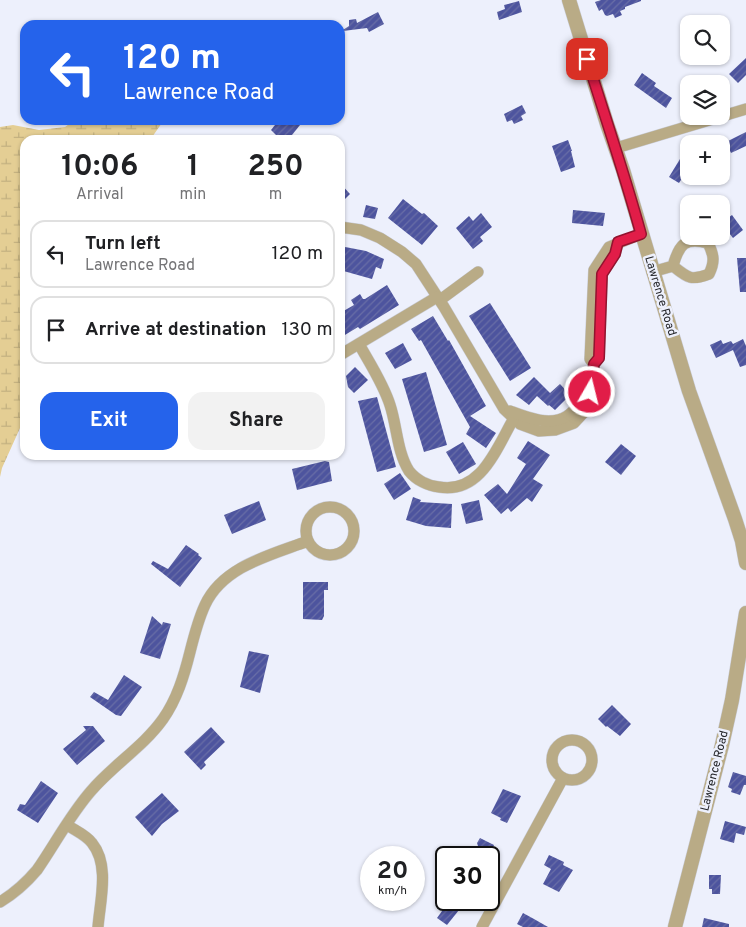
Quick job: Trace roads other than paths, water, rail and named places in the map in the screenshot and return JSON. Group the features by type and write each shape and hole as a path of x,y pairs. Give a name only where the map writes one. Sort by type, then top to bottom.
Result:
{"street":[{"name":"Lawrence Road","path":"569,0 616,148 689,391 742,541 746,563"},
{"path":"616,148 746,109"},
{"path":"345,228 361,230 380,238 402,252 416,264 439,298 504,409 520,424 539,431 555,430 574,423 587,409 594,364 590,359 594,270 609,247 641,234"},
{"path":"652,272 673,266"},
{"path":"345,352 439,298 478,272"},
{"path":"359,344 386,393 403,460 410,472 426,484 446,489 467,484 475,479 483,471 514,418"},
{"path":"504,409 535,421 552,420 567,417 581,401 590,395"},
{"path":"329,508 339,509 347,514 352,522 354,532 352,542 340,553 329,555 319,552 308,541 306,535 307,524 312,516 320,510 329,508"},
{"path":"0,902 19,889 37,870 90,792 145,742 168,711 180,686 200,615 211,593 219,584 254,561 308,541"},
{"name":"Lawrence Road","path":"675,927 722,745 732,700 746,613"},
{"path":"482,927 563,778"},
{"path":"67,825 92,843 101,862 102,877 98,927"}]}
